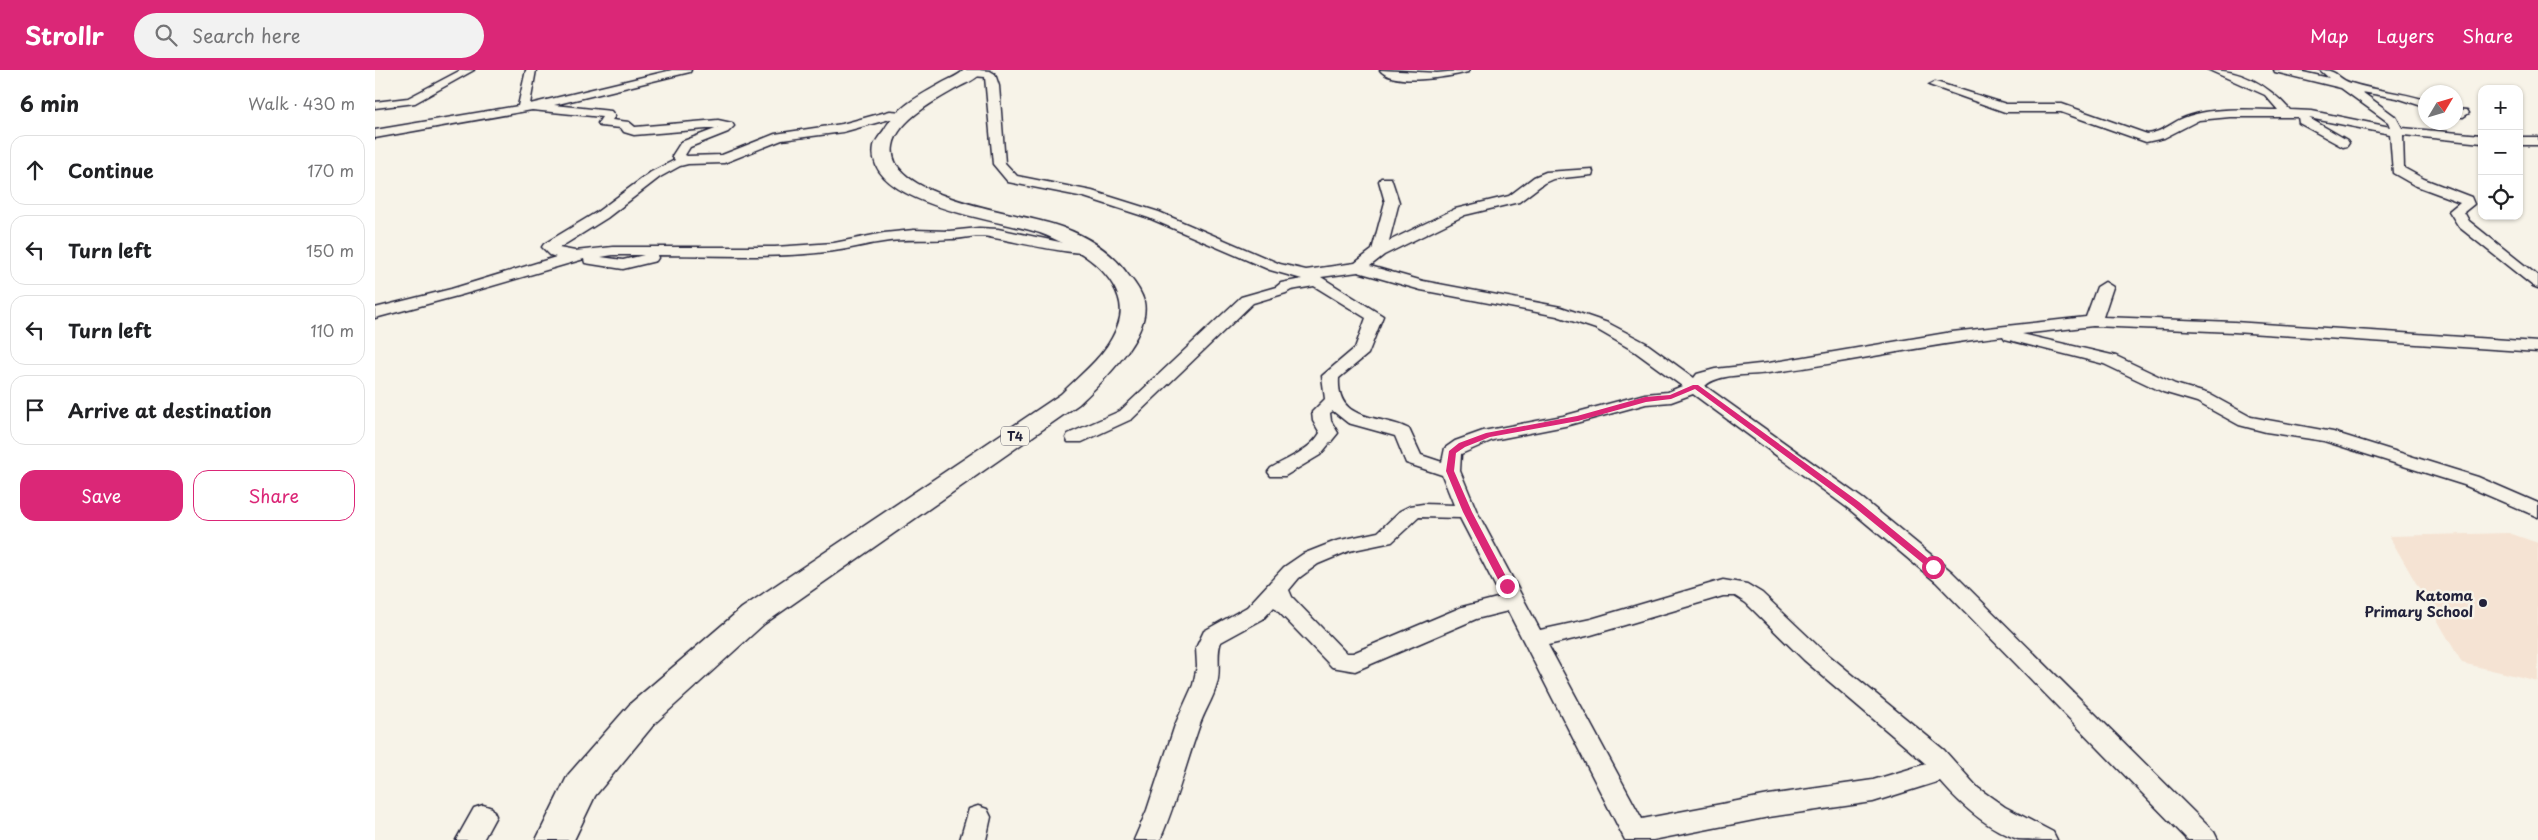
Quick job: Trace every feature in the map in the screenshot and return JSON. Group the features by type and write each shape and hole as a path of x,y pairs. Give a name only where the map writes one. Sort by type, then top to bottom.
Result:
{"highway":[{"name":"T4","path":"555,840 581,786 643,713 753,616 1069,399 1101,370 1124,339 1133,303 1121,278 1091,249 1045,228 919,194 893,179 883,160 885,142 899,115 972,71"}],"street":[{"path":"375,105 411,101 469,70"},
{"path":"529,107 525,93 531,70"},
{"path":"375,134 529,107 608,90 686,70"},
{"path":"1385,70 1389,74 1437,76 1464,70"},
{"path":"2214,70 2232,75 2245,83 2264,90 2286,112"},
{"path":"2279,70 2399,95 2418,102"},
{"path":"2325,70 2392,120 2396,131 2398,170 2412,178 2466,200 2467,204 2456,212 2464,224 2538,283"},
{"path":"972,71 990,74 993,86 999,164 1013,179 1087,194 1154,215 1275,267 1312,278 1375,316 1362,350 1331,376 1329,388 1333,401 1343,412 1362,422 1387,425 1403,433 1413,459 1450,471"},
{"path":"1935,86 2005,108 2062,108 2146,138 2155,138 2199,116 2286,112 2327,117 2376,129 2478,139"},
{"path":"529,107 604,114 609,116 604,123 625,126 630,130 718,124 728,126 723,130 696,138 680,151 679,158 687,160"},
{"path":"576,255 555,252 549,247 609,210 623,197 672,164 687,160 724,159 776,137 820,132 899,115"},
{"path":"2304,115 2303,120 2343,143"},
{"path":"2523,141 2538,141"},
{"path":"1075,438 1126,415 1247,300 1277,292 1286,286 1312,278 1359,267 1379,252 1460,212 1514,199 1539,180 1551,175 1587,172"},
{"path":"1379,252 1392,202 1386,181"},
{"path":"576,255 569,259 570,261 608,261 613,264 619,264 675,252 775,251 834,247 884,237 913,234 949,235 979,232 998,233 1075,249 1091,249"},
{"path":"375,312 450,293 576,255"},
{"path":"1359,267 1421,285 1561,312 1602,326 1640,347 1881,524 1944,577 2205,840"},
{"path":"2093,322 2105,286"},
{"path":"1944,769 1873,790 1769,806 1637,836 1536,640 1467,512 1450,471 1452,452 1474,440 1538,424 1573,420 1645,399 1671,397 1695,386 1703,378 1715,374 1769,368 1952,337 2093,322 2225,326 2538,347"},
{"path":"1995,332 2073,349 2110,360 2169,388 2203,398 2245,421 2266,427 2327,436 2471,481 2538,511"},
{"path":"1278,472 1311,452 1326,439 1329,432 1322,421 1321,412 1333,401"},
{"path":"1147,840 1160,810 1187,725 1205,685 1209,666 1207,648 1213,637 1255,613 1278,590 1282,582 1292,571 1310,561 1343,546 1386,537 1412,513 1417,511 1467,512"},
{"path":"1536,640 1591,628 1723,588 1739,589 1754,598 1812,654 1935,757 1969,796 1981,806 2044,840"},
{"path":"1278,590 1282,601 1326,649 1340,661 1348,662 1355,662 1372,656 1470,614 1515,601"},
{"path":"469,840 483,816"}],"shaded area":[{"name":"Katoma Primary School","path":"2509,533 2538,543 2538,681 2462,663 2389,536"}],"place":[{"name":"Katoma Primary School","path":"2483,603"}],"route":[{"path":"1507,586 1467,512 1450,471 1449,466 1452,452 1462,445 1489,435 1519,430 1538,424 1590,416 1645,399 1671,397 1695,386 1734,417 1856,504 1933,567"}]}
